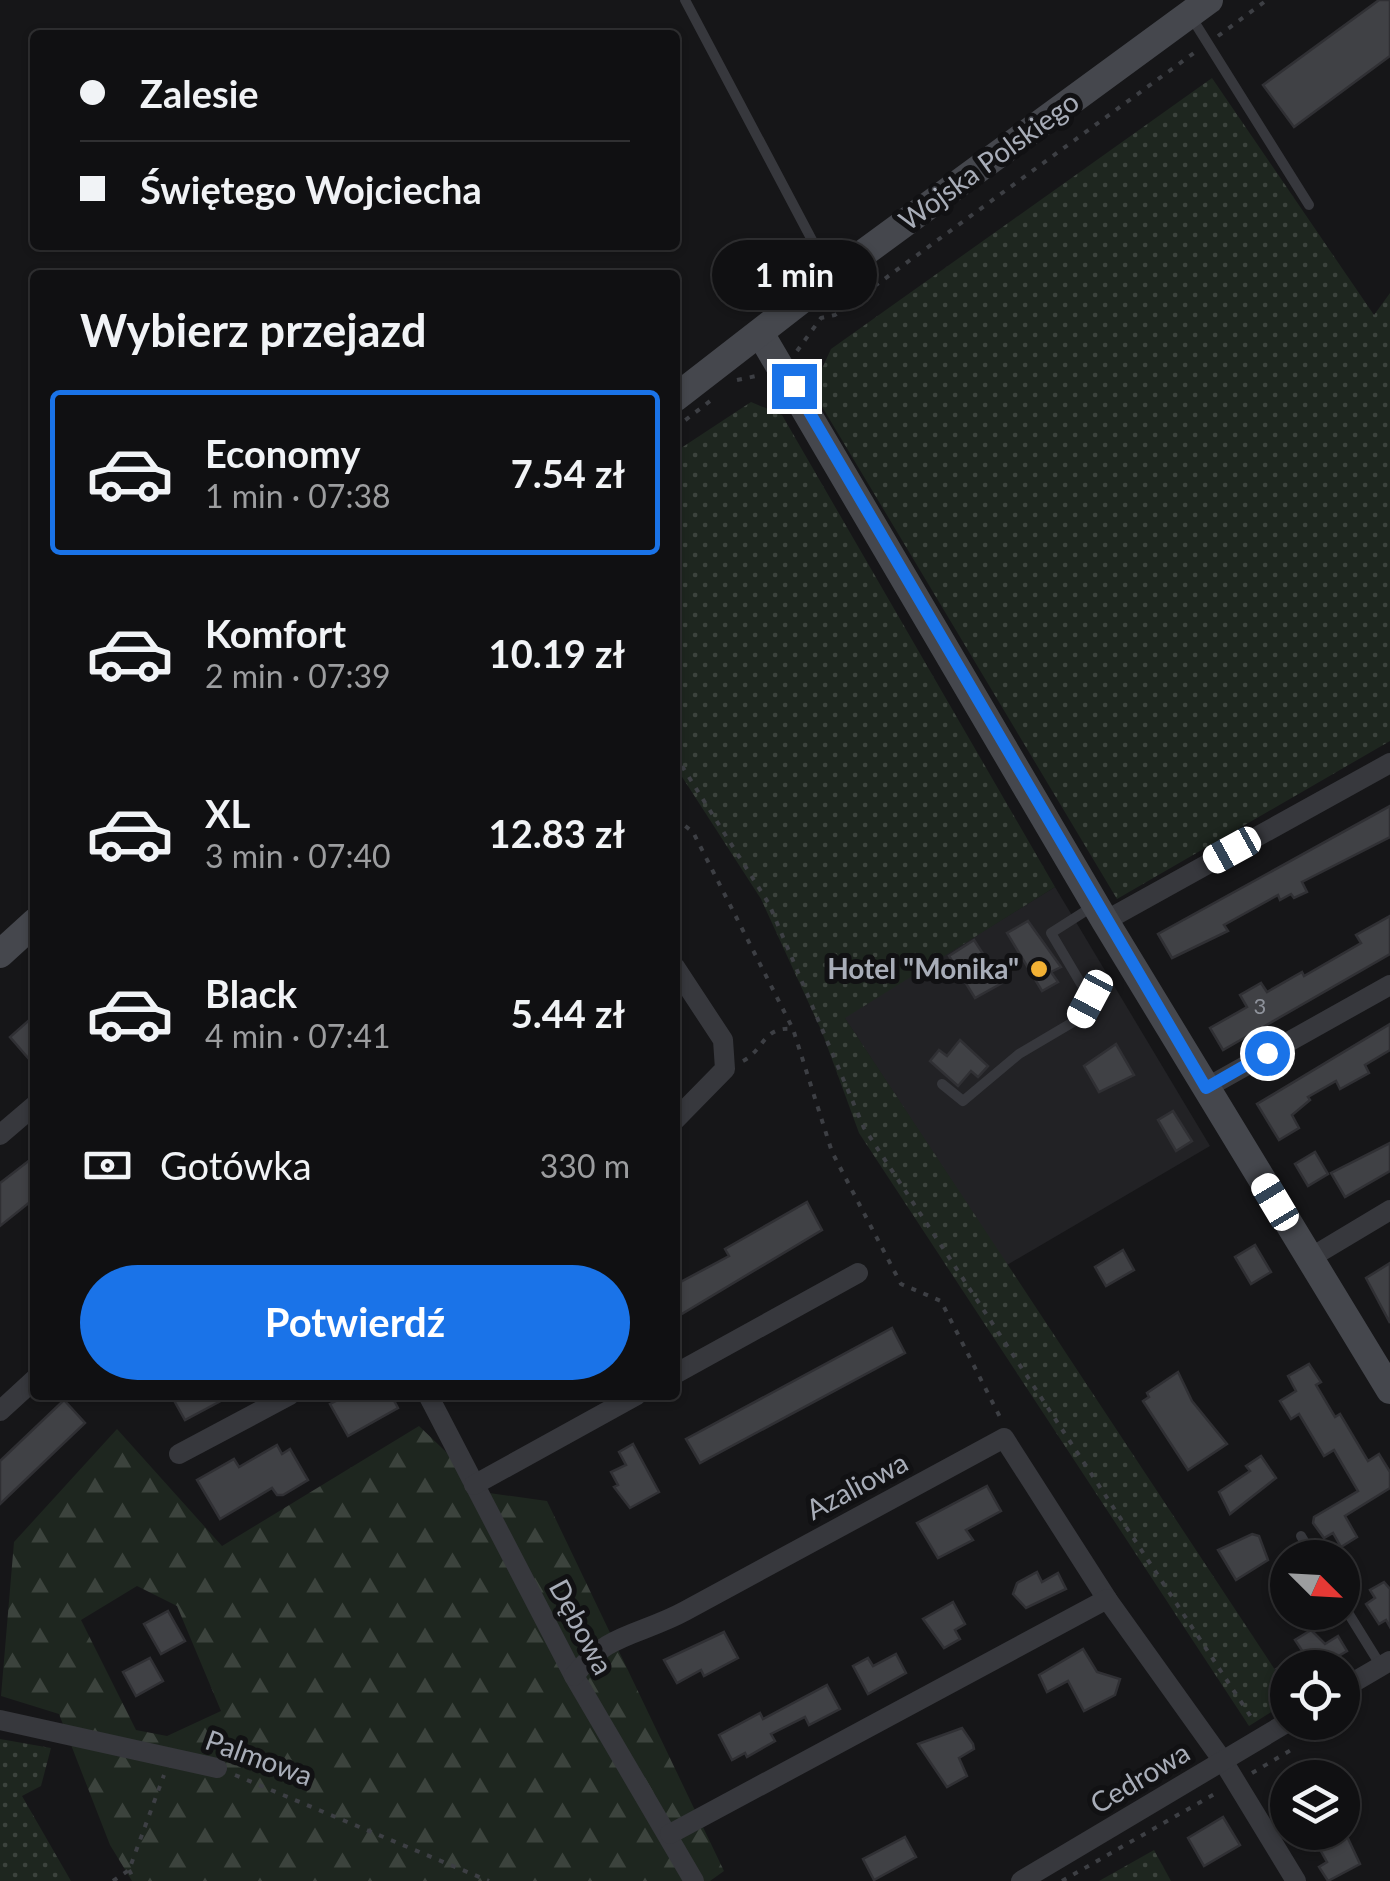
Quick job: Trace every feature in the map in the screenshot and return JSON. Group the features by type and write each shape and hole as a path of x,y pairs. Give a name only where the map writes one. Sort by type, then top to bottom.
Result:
{"street":[{"name":"Wojska Polskiego","path":"680,394 832,276 1199,7"},
{"path":"760,333 1100,913 1390,1390"},
{"path":"1100,913 1390,763"},
{"path":"0,954 30,927"},
{"path":"680,974 724,1040 725,1069 680,1115"},
{"path":"1206,1088 1390,985"},
{"path":"0,1136 30,1109"},
{"path":"1310,1258 1390,1210"},
{"path":"680,1371 858,1273"},
{"path":"0,1411 30,1384"},
{"path":"179,1454 281,1400"},
{"name":"Dębowa","path":"431,1400 574,1676 670,1834 694,1881"},
{"path":"474,1484 628,1400"},
{"path":"1004,1438 1107,1599 1223,1761 1296,1881"},
{"name":"Azaliowa","path":"574,1676 593,1651 608,1642 671,1619 1004,1438"},
{"path":"670,1834 1107,1599"},
{"path":"1360,1678 1386,1663"},
{"name":"Palmowa","path":"0,1720 218,1768"},
{"name":"Cedrowa","path":"1021,1881 1270,1732"}],"lane":[{"path":"685,0 832,276"},
{"path":"1199,7 1208,42 1309,206"},
{"path":"942,1084 963,1101 1020,1054 1080,1018 1090,999 1051,933 1100,913"},
{"path":"1301,1536 1303,1540"},
{"path":"1360,1628 1386,1663"}],"path":[{"path":"729,385 781,367 821,318 835,315 1267,0"},
{"path":"680,425 705,408 720,391"},
{"path":"680,763 769,904 864,1128 1270,1718"},
{"path":"680,822 693,832 793,1028 832,1152 901,1284 941,1301 1001,1414 1004,1438"},
{"path":"725,1069 750,1058 765,1035 793,1028"},
{"path":"1062,1881 1291,1750 1285,1740"},
{"path":"113,1881 130,1870 170,1757"},
{"name":"Palmowa","path":"218,1768 489,1881"},
{"path":"130,1870 136,1881"}],"shaded area":[{"path":"1055,887 1210,1146 1007,1265 844,1017"}],"green space":[{"path":"1212,78 1374,315 1390,293 1390,741 1117,899 812,390 831,349"},
{"path":"751,402 782,415 1055,887 845,1018 1270,1662 1270,1713 1249,1726 859,1133 822,1032 761,899 680,774 680,449"},
{"path":"419,1426 489,1493 547,1501 724,1871 710,1881 132,1881 110,1845 59,1714 1,1696 14,1542 117,1429 222,1546","holes":["137,1586 177,1606 221,1711 167,1736 136,1730 81,1620"]},
{"path":"0,1739 51,1748 41,1786 22,1796 71,1881 0,1881"},
{"path":"1154,1850 1171,1881 1099,1881"}],"building":[{"path":"1379,0 1390,0 1390,56 1294,127 1263,85"},
{"path":"1390,806 1390,837 1302,882 1307,892 1280,900 1278,895 1224,925 1228,931 1172,958 1158,934"},
{"path":"1390,916 1390,954 1223,1050 1210,1028 1247,1007 1240,995 1261,983 1267,992 1302,972 1304,976 1361,943 1356,935"},
{"path":"1028,921 1061,967 1051,972 1058,982 1042,991 1007,933"},
{"path":"974,940 1002,983 975,998 949,956"},
{"path":"30,1019 30,1060 10,1037"},
{"path":"1390,1024 1390,1050 1365,1065 1369,1073 1340,1089 1336,1081 1308,1097 1310,1100 1292,1115 1299,1128 1279,1140 1257,1104"},
{"path":"960,1040 988,1066 978,1077 971,1071 958,1086 930,1061 939,1050 947,1056"},
{"path":"1116,1044 1134,1075 1099,1092 1084,1066"},
{"path":"1173,1111 1192,1141 1176,1151 1158,1120"},
{"path":"1390,1143 1390,1171 1345,1197 1331,1173"},
{"path":"1315,1152 1328,1174 1308,1186 1295,1164"},
{"path":"30,1160 30,1202 0,1226 0,1183"},
{"path":"807,1202 822,1230 680,1315 680,1282 729,1256 725,1249"},
{"path":"1255,1245 1271,1272 1251,1284 1235,1257"},
{"path":"1123,1250 1134,1270 1106,1286 1095,1267"},
{"path":"1390,1263 1390,1323 1366,1278"},
{"path":"892,1328 905,1353 700,1463 686,1439"},
{"path":"1309,1364 1335,1417 1340,1414 1368,1461 1379,1454 1390,1472 1390,1488 1345,1516 1357,1537 1352,1540 1337,1540 1333,1533 1324,1538 1313,1523 1314,1517 1358,1491 1334,1450 1324,1456 1299,1414 1291,1419 1280,1401 1296,1391 1288,1376"},
{"path":"1178,1372 1192,1401 1227,1444 1188,1470 1143,1401 1149,1397 1147,1393"},
{"path":"64,1400 85,1423 0,1504 0,1461"},
{"path":"174,1400 223,1400 185,1420"},
{"path":"338,1400 394,1400 398,1408 348,1436 330,1404"},
{"path":"633,1444 659,1492 630,1508 614,1487 618,1485 611,1472 626,1465 619,1452"},
{"path":"277,1445 282,1454 290,1449 308,1480 283,1495 277,1495 272,1488 220,1519 197,1480 234,1459 239,1467"},
{"path":"1261,1456 1276,1478 1230,1514 1219,1492 1250,1471 1246,1466"},
{"path":"987,1486 1001,1511 966,1530 973,1540 938,1558 917,1523"},
{"path":"1252,1534 1259,1536 1268,1560 1236,1580 1218,1550"},
{"path":"1037,1572 1042,1582 1058,1573 1066,1589 1026,1608 1013,1594 1017,1583"},
{"path":"1384,1582 1390,1589 1390,1627 1386,1620 1379,1624 1366,1604 1375,1598 1370,1590"},
{"path":"953,1602 965,1624 955,1630 960,1639 944,1648 923,1619"},
{"path":"168,1611 185,1641 161,1654 144,1624"},
{"path":"1311,1630 1325,1644 1338,1636 1346,1650 1302,1650 1295,1640"},
{"path":"724,1632 738,1658 704,1676 701,1670 677,1683 664,1660"},
{"path":"1083,1649 1097,1672 1120,1679 1115,1695 1084,1711 1068,1681 1047,1692 1039,1675"},
{"path":"896,1654 906,1673 868,1694 853,1666 868,1658 873,1666"},
{"path":"150,1658 163,1681 136,1696 123,1672"},
{"path":"827,1685 840,1709 809,1725 805,1717 771,1734 775,1741 747,1757 745,1753 732,1760 719,1735 760,1713 763,1719"},
{"path":"962,1728 974,1749 959,1758 967,1776 947,1787 918,1744"},
{"path":"1223,1817 1240,1845 1204,1866 1188,1838"},
{"path":"905,1837 916,1857 874,1880 863,1859"},
{"path":"1320,1850 1353,1850 1360,1864 1328,1881 1319,1867 1327,1862"}],"place":[{"name":"Hotel \"Monika\"","path":"1039,969"}],"route":[{"path":"794,386 1206,1088 1267,1053"}]}
